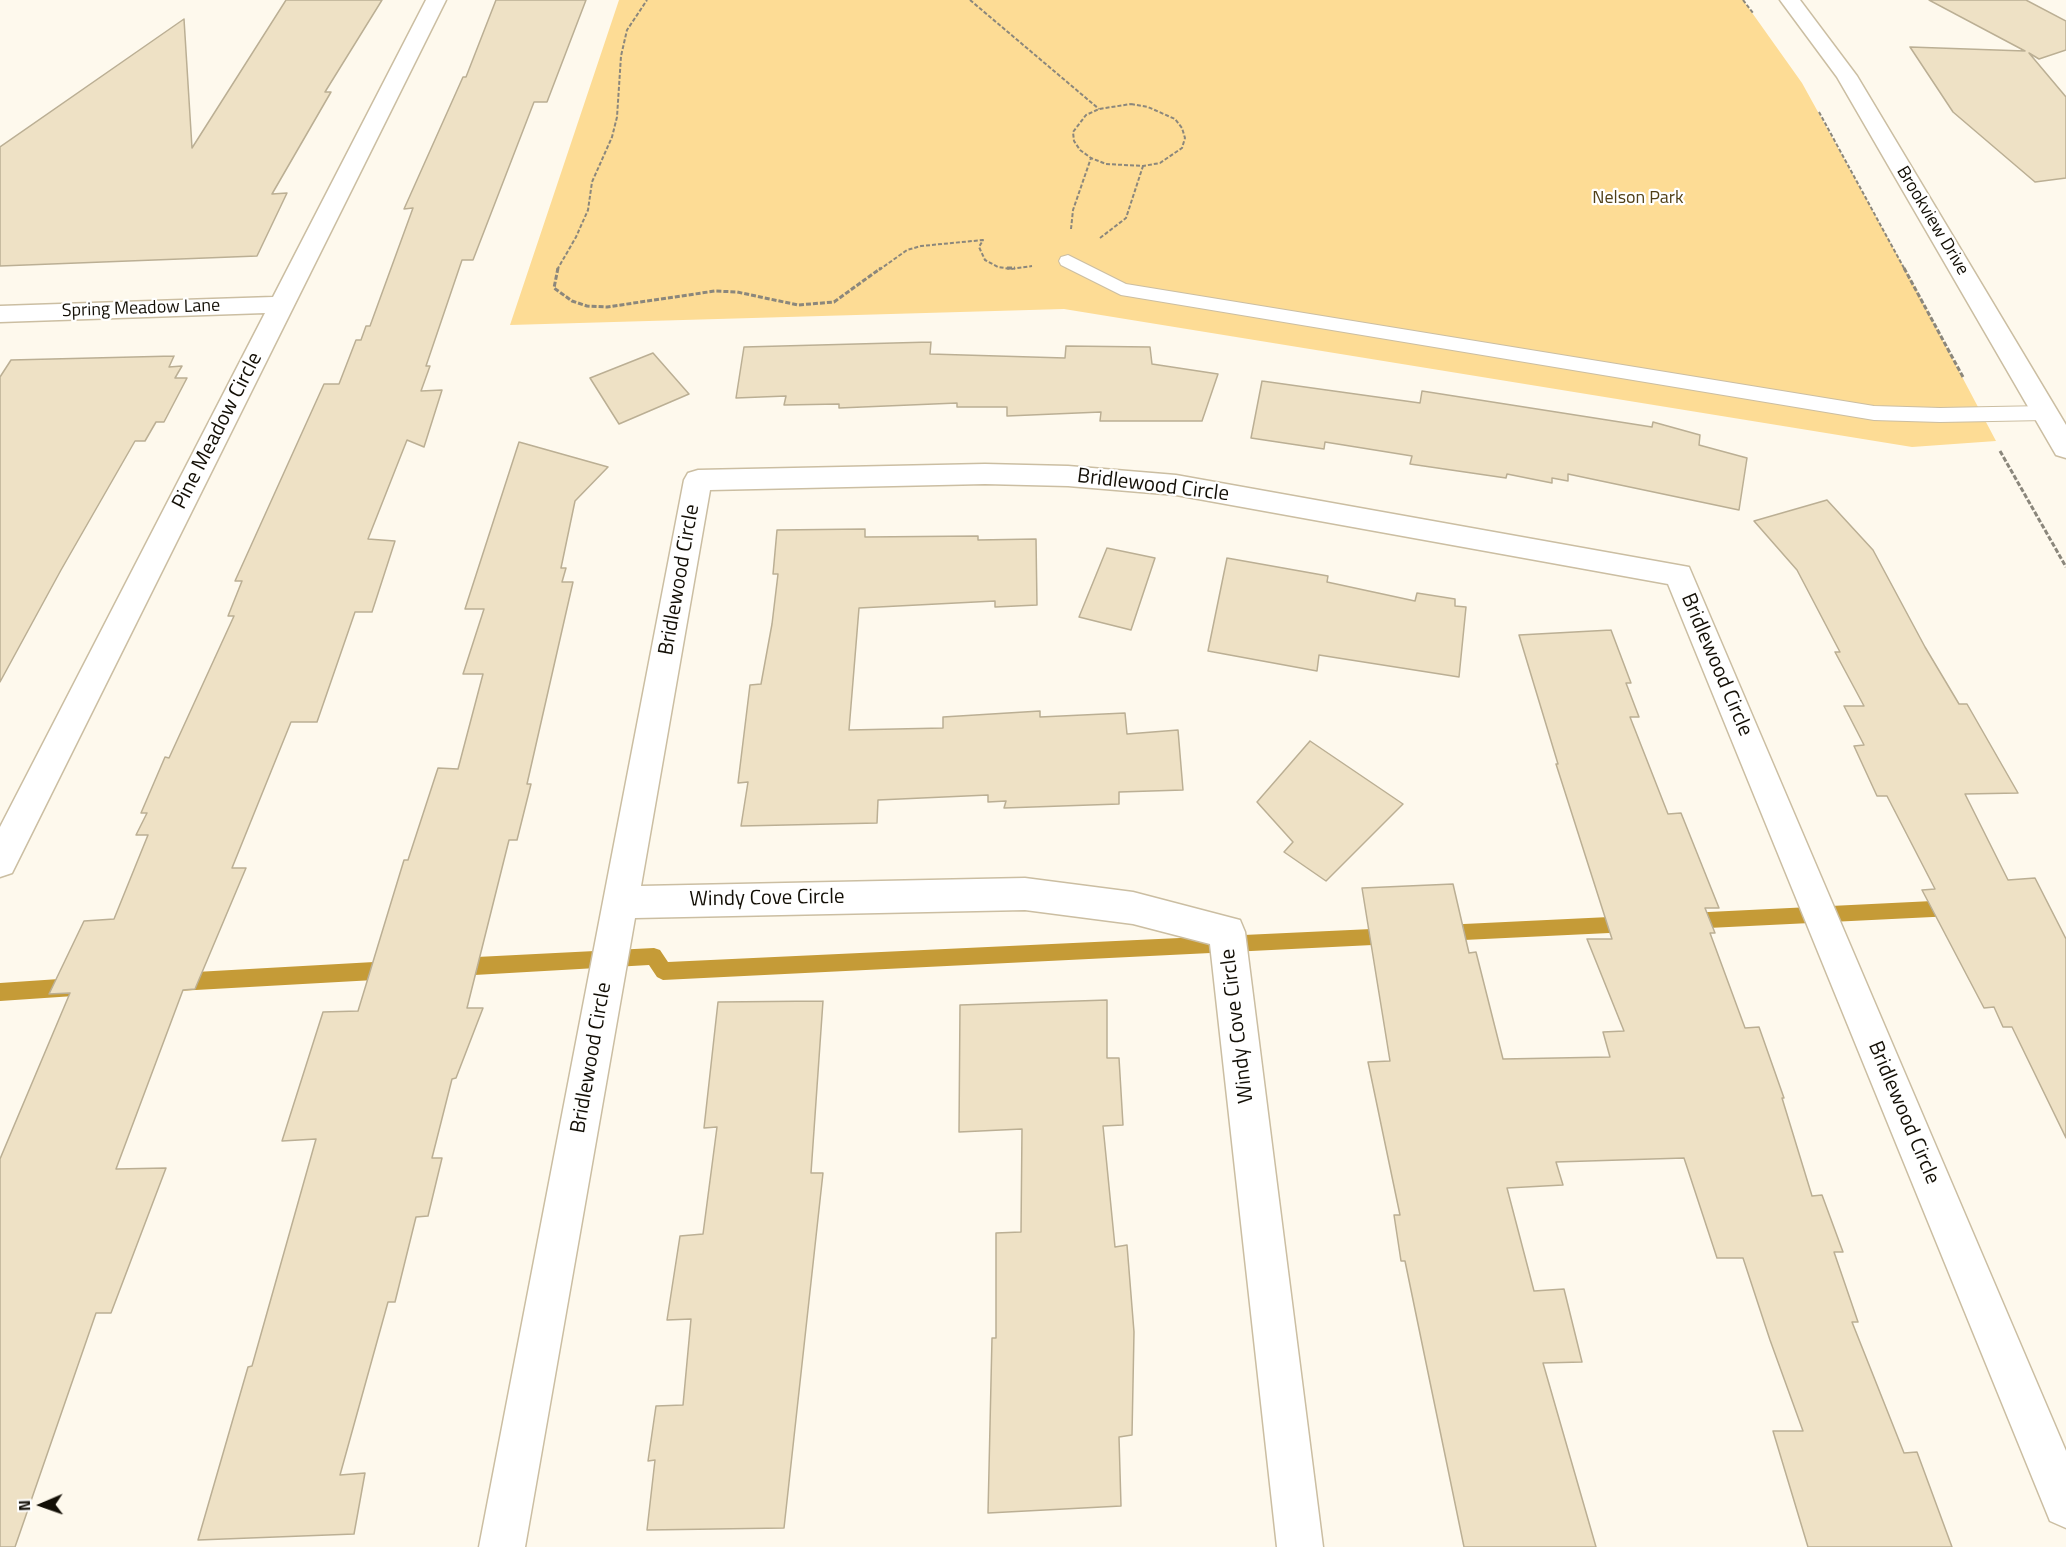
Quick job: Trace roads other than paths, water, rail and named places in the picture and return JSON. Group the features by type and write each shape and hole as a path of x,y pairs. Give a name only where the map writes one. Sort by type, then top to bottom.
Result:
{"street":[{"name":"Pine Meadow Circle","path":"0,862 436,0"},
{"name":"Brookview Drive","path":"1790,0 1847,76 2066,448"},
{"name":"Spring Meadow Lane","path":"0,314 282,305"},
{"name":"Bridlewood Circle","path":"502,1547 698,480 985,474 1068,476 1176,485 1679,575 2066,1505"},
{"name":"Windy Cove Circle","path":"621,902 1025,894 1133,908 1227,932 1300,1547"}],"lane":[{"path":"1068,261 1121,290 1874,413 2045,412"}],"waterway":[{"path":"1688,921 1953,908"},
{"path":"1443,933 1630,924"},
{"path":"457,967 654,956 663,971 1393,936"},
{"path":"178,982 392,970"},
{"path":"0,992 74,987"}],"park label":[{"name":"Nelson Park","path":"1638,199"}]}
